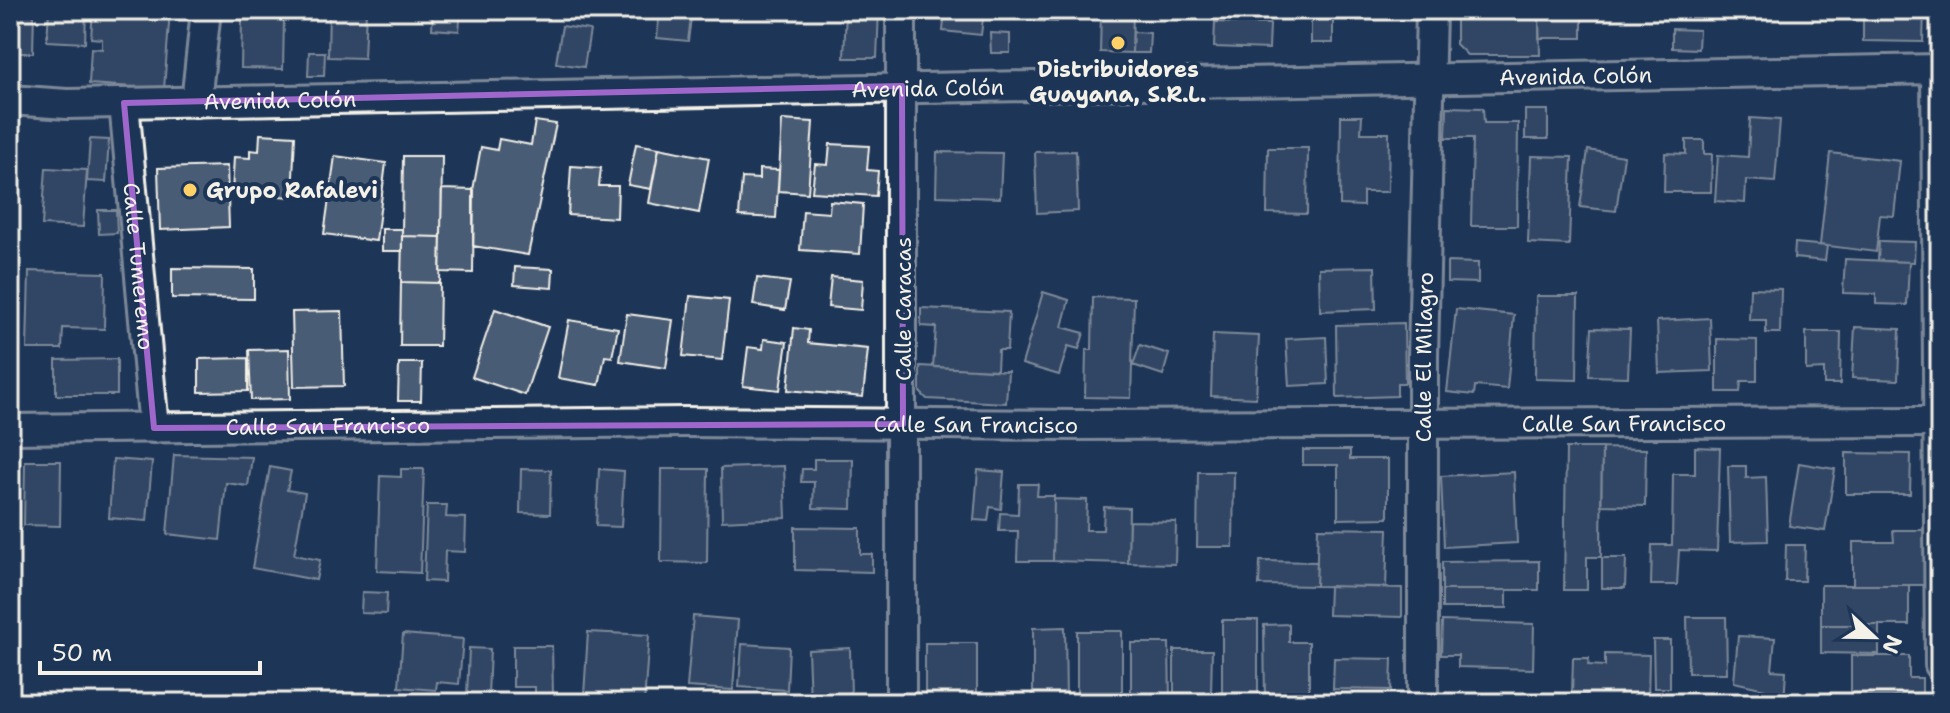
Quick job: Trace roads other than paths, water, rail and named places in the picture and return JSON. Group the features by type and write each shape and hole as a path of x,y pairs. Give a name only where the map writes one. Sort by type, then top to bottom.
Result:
{"street":[{"path":"196,102 206,10"},
{"name":"Calle Caracas","path":"901,10 901,703"},
{"name":"Calle El Milagro","path":"1423,703 1423,422 1431,10"},
{"path":"1938,69 1940,665"},
{"name":"Avenida Colón","path":"10,100 56,104 196,102 902,86 1938,69"},
{"name":"Calle Tumeremo","path":"124,103 154,428"},
{"name":"Calle San Francisco","path":"10,429 1939,422"}],"place":[{"name":"Distribuidores Guayana, S.R.L.","path":"1118,43"},
{"name":"Grupo Rafalevi","path":"190,190"}]}
